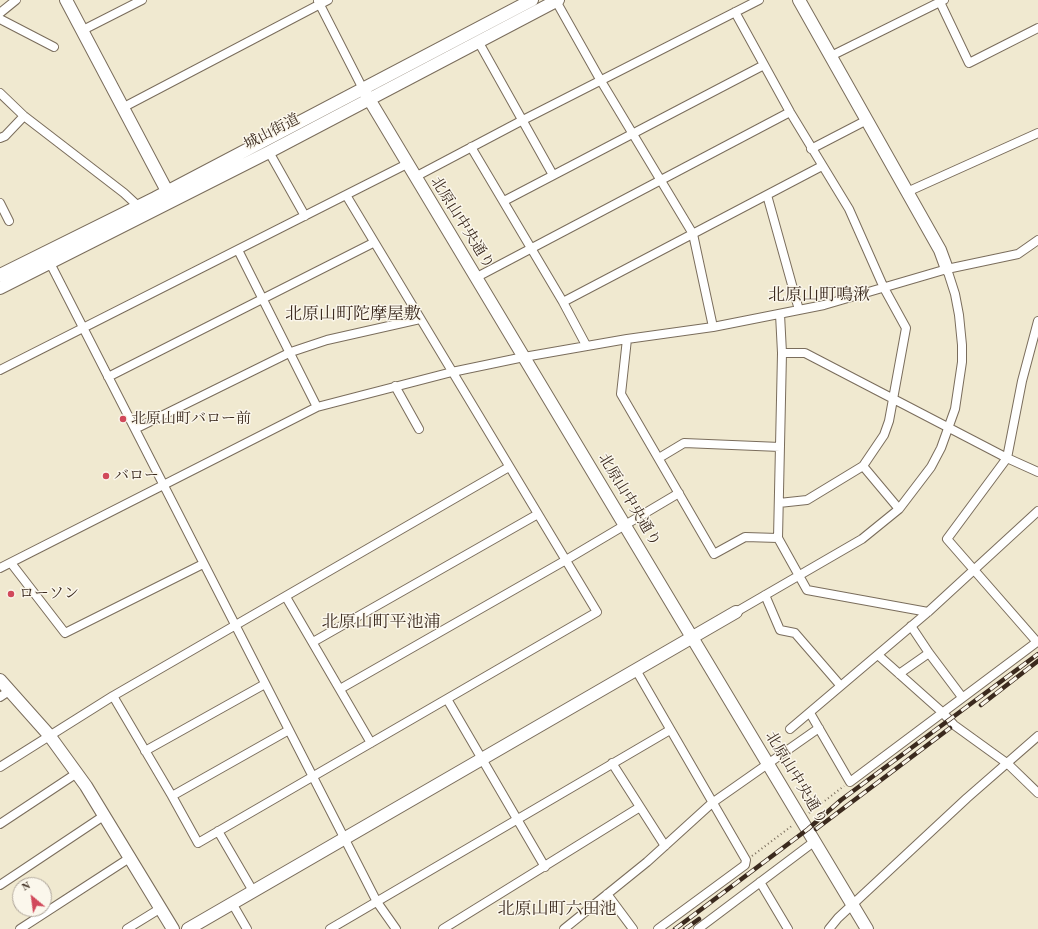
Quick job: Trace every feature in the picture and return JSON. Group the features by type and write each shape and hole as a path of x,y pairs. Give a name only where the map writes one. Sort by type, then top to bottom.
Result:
{"street":[{"path":"0,13 16,0"},
{"path":"66,0 124,107 167,191"},
{"path":"83,30 142,0"},
{"path":"124,107 319,2 328,0"},
{"name":"城山街道","path":"0,288 269,152 366,94 532,0"},
{"path":"557,0 601,81 662,179 693,234 713,327"},
{"name":"城山街道","path":"0,274 167,191 478,41 557,0"},
{"path":"415,177 758,0"},
{"path":"188,929 481,758 862,539 899,510 931,467 949,428 955,409 959,386 962,345 955,294 940,250 799,0"},
{"path":"831,56 941,1 969,63 1038,28"},
{"path":"319,2 366,94"},
{"path":"735,12 811,149 849,209 884,288 906,328 889,421 884,435 863,466 807,500 779,503"},
{"path":"0,19 54,47"},
{"path":"478,41 523,120 552,175"},
{"path":"504,201 764,65"},
{"path":"0,93 24,116 124,193 138,206"},
{"name":"北原山中央通り","path":"366,94 407,164 477,276 867,929"},
{"path":"477,276 790,112"},
{"path":"0,138 5,136 24,116"},
{"path":"811,149 867,120"},
{"path":"907,192 1038,133"},
{"path":"471,147 563,302 586,346"},
{"path":"269,152 305,216"},
{"path":"0,370 407,164"},
{"path":"563,302 822,166"},
{"path":"113,696 198,843 597,612 373,243 346,195"},
{"path":"767,195 799,310"},
{"path":"0,203 9,221"},
{"path":"0,568 318,407 452,372 524,357 627,339 713,327 799,310 884,288 947,269 1018,254 1038,240"},
{"path":"108,377 373,243"},
{"path":"238,250 318,407"},
{"path":"50,263 343,838 377,902 396,929"},
{"path":"780,314 782,353 778,538 807,590 928,612"},
{"path":"135,429 290,352 327,340 420,320"},
{"path":"810,713 850,782 1037,642 947,539 1007,458 1022,381 1038,321"},
{"path":"627,339 620,394 714,554 745,537 778,538"},
{"path":"782,353 805,353 1007,458 1038,472"},
{"path":"395,386 419,429"},
{"path":"658,458 684,443 780,447"},
{"path":"863,466 899,510"},
{"path":"0,767 113,696 509,467"},
{"path":"340,689 566,560 679,493"},
{"path":"790,729 810,713 840,685 928,612 1038,512"},
{"path":"313,642 538,514"},
{"path":"11,562 65,633 203,564"},
{"path":"765,595 780,630 796,633 840,685"},
{"path":"286,597 371,744"},
{"path":"911,626 962,697"},
{"path":"900,674 929,653"},
{"path":"878,655 942,712 954,725 1008,764 1038,793"},
{"path":"636,670 746,860 745,865 658,929"},
{"path":"0,680 4,694 49,735 77,773 131,857 173,929"},
{"path":"145,751 265,684"},
{"path":"447,699 545,867"},
{"path":"564,929 665,846 712,803 819,728"},
{"path":"172,796 289,730"},
{"path":"330,929 670,730"},
{"path":"829,929 838,918 854,905 967,798 1008,764 1038,736"},
{"path":"612,764 665,846"},
{"path":"0,824 77,773"},
{"path":"443,929 640,807"},
{"path":"0,885 105,815"},
{"path":"218,831 253,891"},
{"path":"698,929 815,841"},
{"path":"20,929 131,857"},
{"path":"760,882 788,929"},
{"path":"607,894 633,929"},
{"path":"232,903 247,929"},
{"path":"127,929 161,908"}],"path":[{"path":"808,814 850,782"},
{"path":"746,860 794,824"}],"railway":[{"path":"675,929 808,829 841,800 1038,654"},
{"path":"981,705 1038,661"},
{"path":"816,829 950,728"},
{"path":"685,929 699,919"}],"place":[{"name":"北原山町バロー前","path":"123,419"},
{"name":"バロー","path":"106,476"},
{"name":"ローソン","path":"11,594"}],"district":[{"name":"北原山町鳴湫","path":"819,296"},
{"name":"北原山町陀摩屋敷","path":"353,315"},
{"name":"北原山町平池浦","path":"381,623"},
{"name":"北原山町六田池","path":"557,910"}]}
